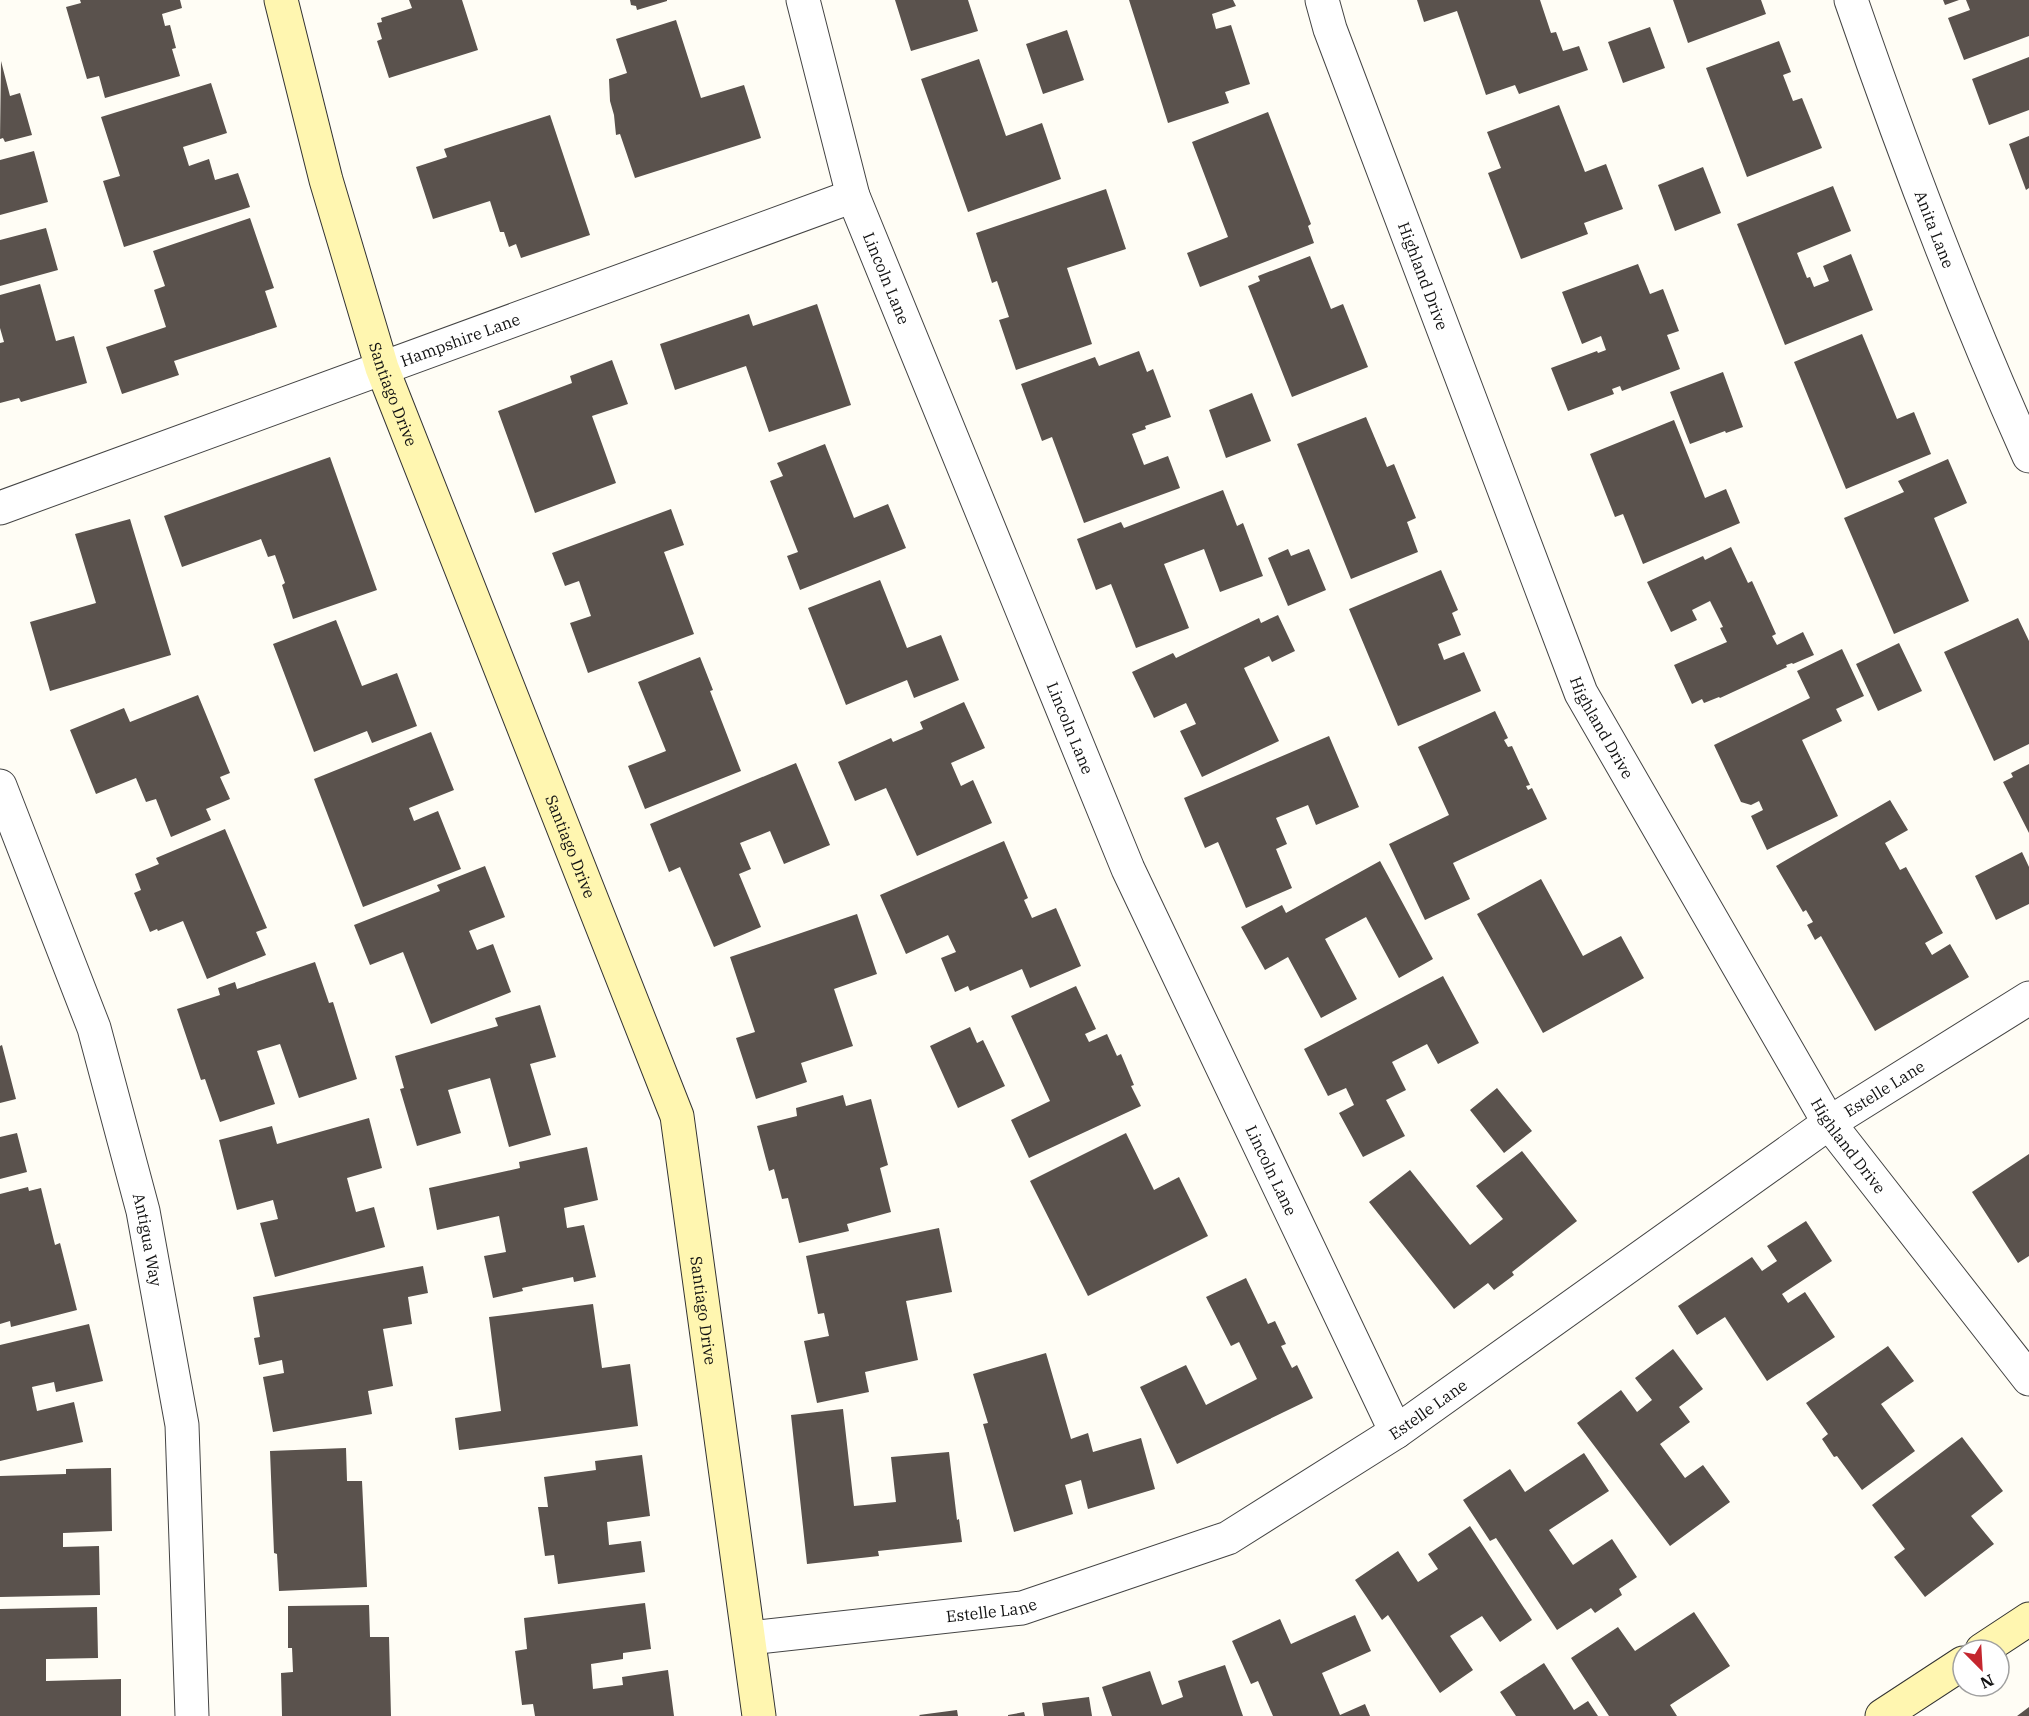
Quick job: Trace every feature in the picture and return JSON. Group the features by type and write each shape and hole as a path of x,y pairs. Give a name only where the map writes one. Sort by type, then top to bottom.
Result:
{"street":[{"name":"Santiago Drive","path":"280,0 327,180 382,368 677,1116 759,1716"},
{"name":"Lincoln Lane","path":"803,0 853,196 1128,868 1396,1432"},
{"name":"Highland Drive","path":"1322,0 1334,40 1581,693 1829,1123 2029,1379"},
{"name":"Anita Lane","path":"1851,0 1892,118 1953,277 2029,456"},
{"name":"Hampshire Lane","path":"0,508 853,196"},
{"name":"Antigua Way","path":"0,786 94,1028 143,1210 182,1425 192,1716"},
{"name":"Estelle Lane","path":"750,1638 1022,1608 1228,1538 1396,1432 1829,1123 2029,999"},
{"path":"2000,1638 2029,1619"},
{"path":"1882,1716 1951,1671"}],"building":[{"path":"80,0 180,0 182,8 162,14 165,26 170,25 176,48 172,49 180,76 105,98 99,76 87,79 66,7 81,3"},
{"path":"409,0 462,0 478,50 389,78 377,41 382,39 377,23 382,22 381,18 412,8"},
{"path":"630,0 667,1 637,10 636,6 631,5"},
{"path":"895,0 968,0 978,31 911,51"},
{"path":"1129,0 1233,0 1236,6 1212,14 1216,29 1231,25 1250,84 1225,92 1229,103 1168,123"},
{"path":"1417,0 1540,0 1551,33 1556,32 1563,51 1579,46 1588,70 1519,94 1515,85 1486,95 1457,11 1424,22"},
{"path":"1673,0 1761,0 1766,14 1688,43"},
{"path":"1943,0 1959,0 1945,5"},
{"path":"1966,0 2029,0 2029,36 1964,60 1948,18 1970,10"},
{"path":"676,20 701,98 744,85 761,138 635,178 620,134 616,135 610,101 609,79 627,73 616,39"},
{"path":"1650,27 1665,68 1623,83 1608,42"},
{"path":"1067,30 1084,80 1043,94 1026,44"},
{"path":"1779,41 1791,72 1783,75 1793,101 1802,98 1822,148 1747,177 1706,68"},
{"path":"2029,57 2029,110 1989,125 1972,79"},
{"path":"979,59 1006,136 1042,123 1061,179 968,212 921,79"},
{"path":"1,61 10,96 20,93 32,135 5,142 3,138 0,139"},
{"path":"211,83 227,133 183,147 189,166 209,159 215,180 238,173 250,207 124,247 103,181 120,176 101,117"},
{"path":"1559,105 1585,172 1606,164 1623,209 1584,223 1588,234 1521,259 1488,173 1501,168 1487,132"},
{"path":"1268,112 1311,224 1308,226 1314,243 1200,287 1187,253 1228,237 1192,142"},
{"path":"550,115 590,235 521,258 516,244 509,247 504,232 500,232 490,201 433,219 416,167 447,157 444,149"},
{"path":"2029,136 2029,188 2026,190 2009,144"},
{"path":"34,151 48,202 0,215 0,160"},
{"path":"1703,167 1721,213 1675,231 1658,185"},
{"path":"1833,186 1851,231 1797,253 1807,278 1810,277 1814,287 1829,281 1823,266 1851,254 1873,310 1785,345 1737,224"},
{"path":"1106,189 1126,249 1067,268 1092,344 1016,370 999,320 1009,317 997,281 992,283 976,233"},
{"path":"250,218 274,288 265,291 277,327 174,361 179,375 122,394 106,347 166,327 154,290 165,286 153,251"},
{"path":"46,228 58,270 0,286 0,240"},
{"path":"1310,256 1331,309 1343,304 1368,367 1292,397 1248,286 1260,281 1258,276"},
{"path":"1638,264 1650,294 1663,289 1679,331 1667,335 1680,369 1622,391 1620,386 1612,389 1614,394 1568,411 1551,368 1597,351 1598,353 1606,350 1601,336 1582,344 1562,292"},
{"path":"40,284 56,341 74,336 87,383 21,402 19,398 0,403 0,343 4,342 0,328 0,295"},
{"path":"817,304 851,405 769,432 746,366 675,390 660,344 749,314 753,326"},
{"path":"1862,334 1897,419 1914,412 1931,454 1846,489 1794,362"},
{"path":"1139,351 1147,372 1153,369 1171,417 1145,426 1146,429 1132,434 1144,465 1168,456 1180,488 1084,523 1052,437 1042,441 1021,384 1095,357 1099,366"},
{"path":"612,360 628,404 592,416 616,483 535,513 498,411 572,383 570,376"},
{"path":"1723,372 1743,427 1690,444 1670,392"},
{"path":"1252,393 1271,441 1226,458 1209,410"},
{"path":"1366,417 1387,467 1394,464 1416,518 1407,522 1418,552 1351,579 1297,444"},
{"path":"1674,420 1705,498 1726,489 1740,523 1643,564 1623,514 1615,517 1590,454"},
{"path":"825,444 854,518 888,504 906,548 800,590 787,556 798,552 770,481 783,476 777,463"},
{"path":"330,457 377,590 293,619 282,585 285,583 275,555 268,557 261,539 182,567 164,516"},
{"path":"1948,459 1967,503 1934,518 1969,601 1894,634 1844,518 1904,492 1898,481"},
{"path":"1223,490 1237,526 1243,523 1263,576 1220,592 1204,549 1164,564 1189,628 1136,648 1111,584 1096,590 1077,539 1121,522 1124,528"},
{"path":"671,509 684,545 664,552 694,634 588,673 570,623 591,616 579,581 565,586 552,553"},
{"path":"130,519 171,655 50,691 30,622 96,603 75,534"},
{"path":"1731,547 1748,583 1752,581 1776,634 1772,636 1777,645 1803,632 1814,655 1786,665 1787,667 1720,698 1704,703 1702,699 1692,704 1674,665 1727,642 1720,628 1723,627 1710,601 1692,610 1697,620 1671,632 1647,582 1703,556 1705,560"},
{"path":"1288,549 1291,556 1309,549 1326,590 1288,606 1268,558"},
{"path":"1441,570 1458,610 1452,613 1461,635 1438,644 1444,660 1464,652 1481,691 1398,726 1349,609"},
{"path":"880,580 907,648 941,635 959,680 914,698 907,680 846,705 808,608"},
{"path":"1278,615 1295,651 1272,662 1269,656 1244,668 1279,741 1202,777 1180,731 1196,724 1186,703 1154,718 1132,672 1173,653 1176,658 1259,618 1261,623"},
{"path":"2018,618 2029,641 2029,744 1994,761 1944,652"},
{"path":"336,620 362,686 397,673 417,726 372,743 367,731 314,752 273,644"},
{"path":"1899,643 1922,691 1878,711 1856,664"},
{"path":"1842,649 1864,696 1836,709 1842,721 1802,740 1838,816 1767,850 1751,816 1763,810 1759,801 1751,805 1741,802 1714,745 1810,698 1797,671"},
{"path":"700,657 713,690 710,691 741,771 645,809 628,766 666,751 638,682"},
{"path":"198,695 230,773 220,777 230,799 206,809 211,820 171,837 156,799 146,802 136,778 96,794 70,730 124,708 130,722"},
{"path":"964,702 985,748 951,763 961,786 973,780 992,823 917,856 886,788 855,801 838,762 891,738 893,742 923,729 920,722"},
{"path":"1495,711 1508,738 1504,740 1508,747 1512,746 1530,785 1526,786 1528,790 1532,788 1547,819 1453,863 1470,899 1425,920 1389,844 1449,815 1418,747"},
{"path":"431,732 454,790 409,808 414,821 438,811 461,869 363,907 314,779"},
{"path":"1329,736 1359,807 1316,825 1308,805 1276,818 1287,844 1276,849 1292,888 1246,908 1218,842 1205,848 1184,798"},
{"path":"796,763 830,845 784,864 770,831 740,843 751,869 739,874 761,927 714,947 680,867 669,872 650,824"},
{"path":"2029,764 2029,833 2003,782 2013,777 2011,773"},
{"path":"1890,800 1908,830 1885,843 1900,870 1906,867 1943,933 1925,943 1932,955 1950,944 1969,977 1875,1031 1821,936 1815,940 1807,925 1813,922 1806,910 1803,912 1776,866"},
{"path":"225,829 267,928 256,932 266,955 207,979 183,921 150,932 134,893 141,890 135,874 159,864 156,858"},
{"path":"1004,841 1028,898 1024,900 1032,918 1056,908 1081,966 1030,988 1022,969 970,991 968,986 955,992 941,958 956,952 948,935 906,954 880,895"},
{"path":"2022,852 2029,867 2029,904 1996,920 1975,876"},
{"path":"1380,861 1433,959 1399,978 1366,917 1325,939 1357,999 1321,1018 1288,957 1265,970 1241,927 1282,905 1286,913"},
{"path":"485,866 505,917 469,931 477,950 493,944 511,992 431,1024 403,952 370,965 354,925 440,891 437,885"},
{"path":"1541,879 1583,956 1621,936 1644,978 1543,1033 1477,914"},
{"path":"857,914 877,974 834,989 853,1046 801,1063 807,1082 756,1099 736,1038 755,1032 730,957"},
{"path":"315,962 329,1003 333,1002 357,1079 299,1098 280,1044 257,1051 275,1104 220,1122 205,1079 201,1080 177,1009 220,995 218,988 235,982 237,989"},
{"path":"1443,976 1479,1043 1438,1064 1427,1044 1392,1062 1406,1090 1386,1100 1405,1136 1363,1157 1339,1113 1354,1105 1346,1088 1328,1096 1304,1049"},
{"path":"1076,986 1096,1029 1085,1034 1089,1042 1107,1034 1117,1056 1121,1054 1134,1085 1131,1086 1141,1106 1029,1158 1011,1120 1050,1101 1011,1016"},
{"path":"540,1005 556,1057 530,1064 551,1135 509,1147 490,1078 448,1090 461,1133 417,1146 400,1089 404,1088 395,1056 498,1026 495,1018"},
{"path":"970,1027 977,1043 983,1040 1005,1086 958,1108 930,1046"},
{"path":"2,1045 16,1099 0,1103 0,1046"},
{"path":"1497,1088 1532,1131 1504,1153 1470,1110"},
{"path":"843,1095 846,1106 871,1099 888,1165 880,1168 891,1212 847,1224 849,1231 799,1243 788,1198 782,1199 774,1169 769,1171 757,1126 797,1116 796,1108"},
{"path":"369,1118 382,1168 347,1178 356,1212 374,1207 385,1247 275,1277 260,1223 278,1219 273,1200 237,1210 219,1140 272,1126 277,1144"},
{"path":"17,1133 27,1172 0,1179 0,1137"},
{"path":"1126,1133 1154,1190 1179,1177 1208,1236 1088,1296 1030,1181"},
{"path":"587,1147 598,1200 564,1208 567,1228 584,1225 596,1277 574,1282 573,1277 522,1288 523,1291 493,1298 484,1256 506,1252 499,1216 437,1230 429,1188 520,1168 519,1162"},
{"path":"1522,1151 1577,1221 1512,1272 1514,1275 1494,1290 1488,1283 1454,1309 1369,1202 1410,1170 1470,1245 1503,1219 1476,1186"},
{"path":"2029,1154 2029,1256 2018,1263 1972,1192"},
{"path":"28,1187 29,1191 41,1188 55,1245 60,1243 77,1310 11,1327 10,1321 0,1324 0,1194"},
{"path":"1806,1221 1832,1261 1782,1294 1788,1303 1805,1292 1835,1337 1767,1381 1725,1317 1697,1335 1678,1306 1752,1257 1762,1271 1777,1261 1767,1246"},
{"path":"939,1228 952,1292 906,1301 918,1360 865,1372 869,1392 817,1403 804,1341 829,1336 824,1313 818,1314 806,1256"},
{"path":"423,1266 428,1293 408,1297 412,1324 383,1329 393,1386 368,1391 372,1414 273,1432 263,1377 284,1373 282,1360 259,1365 254,1338 260,1337 253,1297"},
{"path":"1246,1278 1268,1324 1275,1321 1286,1344 1281,1346 1292,1368 1297,1365 1313,1398 1177,1464 1140,1387 1186,1365 1206,1405 1257,1379 1239,1342 1231,1346 1206,1297"},
{"path":"593,1304 602,1368 630,1364 638,1426 459,1450 455,1418 501,1411 489,1317"},
{"path":"89,1324 103,1381 56,1392 54,1382 32,1387 37,1411 74,1402 83,1442 0,1461 0,1345"},
{"path":"1888,1346 1914,1381 1881,1404 1915,1451 1862,1490 1822,1439 1828,1434 1806,1403"},
{"path":"1673,1349 1703,1389 1679,1407 1690,1422 1660,1444 1685,1478 1703,1465 1730,1502 1670,1546 1577,1423 1621,1390 1637,1412 1652,1400 1635,1378"},
{"path":"1046,1353 1071,1439 1088,1433 1093,1452 1141,1438 1155,1489 1088,1509 1081,1480 1065,1485 1073,1514 1014,1532 983,1424 988,1423 973,1374"},
{"path":"843,1409 854,1506 896,1502 891,1457 949,1452 957,1520 959,1519 962,1542 878,1551 879,1556 807,1564 791,1415"},
{"path":"1962,1437 2003,1491 1971,1516 1994,1544 1925,1597 1894,1557 1905,1549 1872,1505"},
{"path":"346,1448 347,1481 362,1481 367,1587 279,1591 277,1554 274,1553 270,1451"},
{"path":"1584,1453 1609,1491 1549,1530 1573,1565 1612,1539 1637,1577 1619,1589 1622,1595 1595,1613 1591,1608 1557,1630 1496,1538 1490,1541 1463,1500 1510,1469 1525,1492"},
{"path":"642,1455 650,1516 607,1522 609,1545 641,1541 645,1572 558,1584 554,1555 545,1556 538,1507 548,1507 544,1477 596,1470 595,1461"},
{"path":"111,1468 112,1531 63,1533 63,1547 99,1546 100,1595 0,1597 0,1476 66,1474 66,1469"},
{"path":"1470,1526 1532,1620 1500,1642 1482,1616 1450,1636 1473,1670 1440,1693 1388,1615 1382,1620 1355,1580 1398,1551 1418,1582 1438,1569 1428,1554"},
{"path":"645,1603 651,1649 623,1653 623,1659 591,1664 593,1689 623,1685 622,1677 668,1670 674,1716 535,1716 533,1704 522,1705 515,1651 527,1649 524,1618"},
{"path":"369,1605 370,1637 389,1637 391,1716 282,1716 281,1673 293,1672 292,1648 288,1648 288,1606"},
{"path":"97,1607 98,1658 46,1659 46,1681 121,1679 121,1716 0,1716 0,1609"},
{"path":"1694,1612 1730,1666 1670,1705 1677,1716 1609,1716 1571,1658 1618,1627 1635,1651"},
{"path":"1355,1615 1371,1651 1322,1673 1340,1715 1365,1704 1370,1716 1273,1716 1258,1681 1251,1684 1232,1641 1280,1619 1291,1644"},
{"path":"1544,1663 1574,1710 1588,1701 1598,1716 1516,1716 1500,1692"},
{"path":"1225,1665 1243,1716 1112,1716 1102,1687 1150,1671 1162,1705 1183,1697 1178,1681"},
{"path":"1089,1697 1092,1716 1044,1716 1042,1703"},
{"path":"2029,1707 2029,1716 2017,1716"},
{"path":"957,1710 958,1716 919,1715"},
{"path":"1024,1712 1025,1716 1008,1716 1008,1715"}]}
